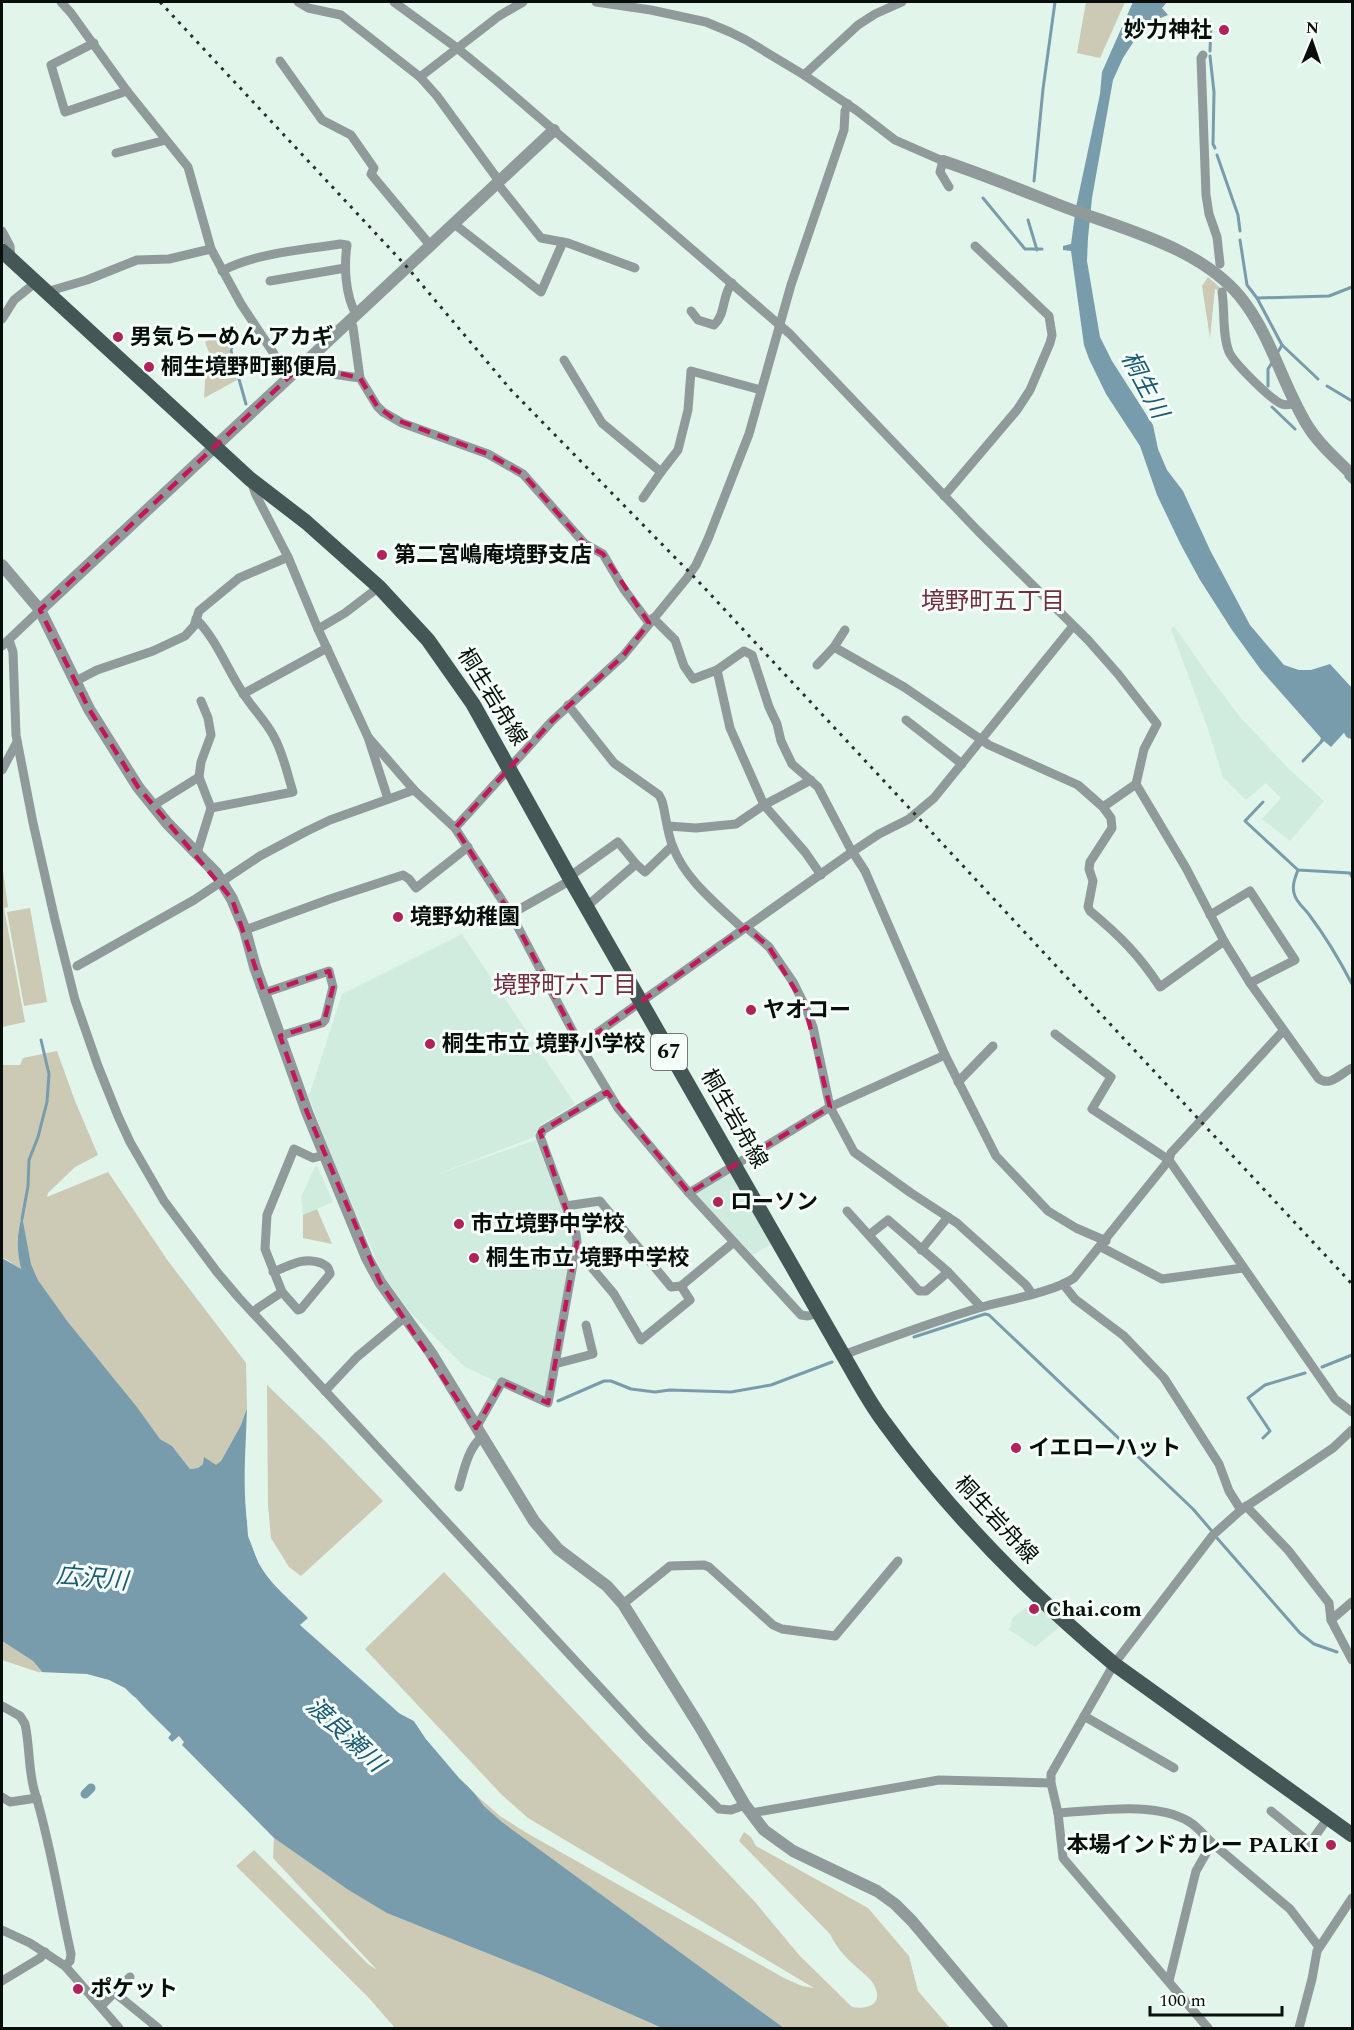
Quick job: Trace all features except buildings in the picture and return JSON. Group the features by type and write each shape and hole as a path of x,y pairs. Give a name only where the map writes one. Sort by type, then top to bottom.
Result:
{"main road":[{"name":"桐生岩舟線","path":"7,256 250,479 306,522 379,587 428,640 473,704 570,879 843,1355 882,1420 930,1481 1028,1588 1114,1664 1353,1835"}],"street":[{"path":"61,2 188,168 211,249 242,304 290,376"},
{"path":"298,2 308,8 341,15 420,77 437,96 541,238 564,242 635,268"},
{"path":"394,2 457,48 780,325 1118,674 1157,724 1141,758 1136,784 1186,868 1224,941 1282,1031 1320,1081 1330,1081 1353,1068"},
{"path":"420,77 506,11 523,2"},
{"path":"596,2 652,6 706,22 746,40 804,75 848,104 895,140 943,161 1160,243 1196,260 1227,283 1244,302 1262,330 1307,426 1316,439 1353,474"},
{"path":"804,75 858,25 875,14 903,2"},
{"path":"94,43 51,65 65,112 128,91"},
{"path":"1203,55 1202,96 1206,195 1209,214 1217,237 1220,264"},
{"path":"280,61 322,120 351,135 375,168 371,174 430,245"},
{"path":"455,828 568,705 623,656 696,565 731,484 749,434 791,285 844,130 845,111 848,104"},
{"path":"554,130 5,643 13,652 17,742 55,920 75,1000 111,1101 130,1142 165,1201 217,1272 645,1736 709,1801 725,1811 939,1780 1051,1783"},
{"path":"116,153 166,140"},
{"path":"943,161 940,172 949,188"},
{"path":"453,223 541,292 564,242"},
{"path":"2,231 10,246 7,256"},
{"path":"222,271 256,259 340,244 347,245 345,268 352,305 360,378 376,406 394,419 488,454 523,474 585,544 603,554 623,588 651,621 675,640 684,666 693,680 717,670 744,651 752,655 781,741 792,764 811,780 824,797 852,852 865,871 945,1055 996,1156 1048,1211 1162,1279 1243,1268"},
{"path":"944,496 1017,410 1030,390 1052,335 1048,316 975,246"},
{"path":"2,319 14,300 40,288 87,280 137,260 169,259 211,249"},
{"path":"270,281 345,268"},
{"path":"691,311 698,320 714,325 720,318 728,289 732,284"},
{"path":"1222,292 1226,338 1232,358 1279,403 1289,405 1296,403"},
{"path":"564,360 602,423 661,472"},
{"path":"302,365 332,374 360,378"},
{"path":"643,498 678,450 688,410 691,371 761,390"},
{"path":"250,479 288,557 318,629 368,737 388,799"},
{"path":"74,682 98,670 153,651 185,636 192,629 199,611 239,578 288,557"},
{"path":"2,565 40,610 74,682 105,737 138,787 167,823 197,853 232,899 245,930 264,993 325,1155 368,1258 380,1282 431,1353 534,1521 573,1562 607,1586 623,1604 748,1809 764,1830 793,1851 877,1891 895,1904 1002,2028"},
{"path":"318,629 345,614 379,587"},
{"path":"196,619 217,648 243,694 273,734 293,792 211,808"},
{"path":"580,1045 852,852 879,834 909,819 925,807 1073,626"},
{"path":"817,664 834,647 845,630"},
{"path":"834,647 904,687 981,740 1072,781 1103,807 1111,818 1112,828 1090,862 1089,868 1093,881 1088,907 1137,954 1160,987 1224,941"},
{"path":"243,694 327,648"},
{"path":"717,670 730,728 764,805 805,852 821,875"},
{"path":"197,853 211,808 199,777 201,762 212,735 201,701"},
{"path":"568,705 614,763 659,795 672,846 685,869 700,888 744,928 769,947 793,982 813,1027 830,1107 854,1152 957,1222 1026,1285 1032,1294"},
{"path":"906,720 962,764"},
{"path":"368,737 414,790 455,828 468,847 511,914 580,1045 618,1108 689,1193 801,1315 819,1313"},
{"path":"2,770 17,742"},
{"path":"154,805 199,777"},
{"path":"668,826 696,828 736,824 764,805 811,780"},
{"path":"1103,807 1136,784"},
{"path":"77,966 181,908 260,856 307,831 330,820 414,790"},
{"path":"511,914 570,879 618,842 645,872 672,846"},
{"path":"245,930 402,875 409,879 416,888 468,847"},
{"path":"586,907 636,864"},
{"path":"1210,915 1250,891 1295,960 1250,983"},
{"path":"264,993 329,971 333,987 325,1020 322,1023 280,1036"},
{"path":"843,1355 922,1326 1032,1294 1074,1278 1169,1160 1171,1153 1282,1031"},
{"path":"1055,1034 1111,1077 1092,1108 1169,1160 1335,1399 1353,1412"},
{"path":"958,1083 993,1046"},
{"path":"689,1193 830,1107 945,1055"},
{"path":"459,1487 468,1457 502,1382 548,1403 577,1250 576,1234 540,1136 543,1130 608,1092"},
{"path":"273,1272 306,1260 314,1261 330,1269 330,1274 298,1310 282,1292 273,1272 266,1255 266,1223 294,1149 313,1158 325,1155"},
{"path":"566,1206 600,1201 671,1287 681,1287 734,1242"},
{"path":"846,1211 919,1291 926,1291 948,1272"},
{"path":"921,1250 948,1217"},
{"path":"869,1235 888,1220 948,1272 981,1307"},
{"path":"577,1250 614,1294 640,1340 690,1300 681,1287"},
{"path":"1063,1284 1075,1299 1124,1336 1164,1378 1219,1464 1229,1491 1288,1550 1329,1603 1331,1620 1353,1660"},
{"path":"253,1313 282,1292"},
{"path":"326,1391 357,1357 405,1317"},
{"path":"555,1364 593,1354 586,1325"},
{"path":"1208,2028 1063,1858 1051,1774 1114,1664 1213,1535 1244,1508 1333,1448 1353,1430"},
{"path":"623,1604 670,1566 704,1565 773,1625 782,1629 835,1636 898,1561"},
{"path":"1331,1620 1353,1602"},
{"path":"2,1706 20,1716 26,1724 33,1785 50,1846 57,1893 71,1954 70,1961 65,1966"},
{"path":"1084,1716 1174,1768"},
{"path":"2,1797 10,1802 37,1798"},
{"path":"1058,1813 1152,1809 1176,1815 1190,1822 1290,1909 1319,1947"},
{"path":"1271,1811 1310,1843 1328,1818"},
{"path":"1169,1982 1196,1871 1212,1843"},
{"path":"1299,2028 1319,1947 1353,1898"},
{"path":"2,1930 45,1952 65,1966 119,2028"},
{"path":"2,1981 40,1958 45,1952"},
{"path":"101,2006 130,1977"},
{"path":"115,1992 158,2028"}],"highlighted area":[{"path":"302,365 360,378 377,406 394,419 488,454 523,474 585,544 603,554 649,623 623,656 552,721 455,828 511,914 580,1045 746,927 769,947 805,1006 830,1107 689,1193 607,1092 540,1132 577,1242 548,1403 502,1382 476,1428 380,1282 307,1112 280,1036 324,1022 333,987 329,971 264,993 232,899 138,787 89,709 40,610"}],"shaded area":[{"path":"1086,2 1125,2 1100,58 1077,53"},
{"path":"1208,277 1226,293 1215,289 1210,338 1202,286"},
{"path":"233,326 229,351 237,380 204,398 206,364 210,363 211,358 205,342"},
{"path":"1174,626 1241,718 1289,769 1324,801 1290,841 1262,819 1281,798 1266,783 1246,800 1223,777 1207,726 1171,629"},
{"path":"2,863 8,907 4,908 25,1022 2,1027"},
{"path":"30,908 47,1002 24,1006 7,912"},
{"path":"462,934 575,1104 540,1125 534,1137 435,1175 536,1140 572,1236 574,1250 545,1398 499,1379 497,1382 465,1367 410,1312 383,1275 328,1148 308,1094 342,994"},
{"path":"57,1051 98,1155 75,1167 48,1193 47,1197 108,1172 168,1261 246,1363 247,1408 241,1425 216,1466 210,1462 190,1469 172,1446 160,1439 68,1322 38,1280 31,1264 22,1218 18,1237 21,1270 2,1258 2,1065 20,1065 23,1058"},
{"path":"317,1166 333,1202 303,1215 301,1197"},
{"path":"730,1173 771,1244 753,1255 696,1194"},
{"path":"317,1209 332,1244 303,1238 303,1215"},
{"path":"267,1385 383,1501 301,1576 289,1567 271,1538 268,1505"},
{"path":"444,1572 755,1902 799,1955 852,2007 864,2008 876,2001 877,1992 873,1983 843,1954 830,1934 739,1841 744,1832 751,1837 756,1846 868,1908 909,1956 918,1991 950,2028 784,2028 502,1822 484,1806 475,1794 500,1816 525,1832 784,1978 802,1986 814,1988 528,1818 502,1795 365,1649"},
{"path":"1033,1602 1060,1627 1035,1647 1008,1629 1012,1618"},
{"path":"2,1641 33,1661 44,1674 2,1660"},
{"path":"274,1838 347,1889 662,2028 395,2028 369,1998 236,1866 254,1850 368,1964 377,1970 273,1858"}],"water":[{"path":"1133,2 1167,2 1162,8 1168,15 1145,24 1123,58 1113,80 1092,198 1088,238 1087,261 1100,337 1112,361 1153,425 1158,449 1167,470 1183,491 1210,550 1250,625 1284,665 1299,670 1311,670 1330,664 1352,688 1352,724 1331,747 1324,741 1319,743 1321,738 1261,670 1200,580 1157,495 1140,446 1106,394 1084,345 1071,251 1063,250 1063,246 1071,244 1076,207 1100,94 1102,72"},
{"path":"22,1216 31,1264 38,1280 160,1439 172,1446 190,1469 198,1468 203,1464 204,1457 216,1465 221,1461 241,1425 247,1408 245,1488 248,1528 252,1546 263,1571 308,1618 300,1625 399,1713 414,1721 426,1739 484,1806 502,1822 784,2028 662,2028 542,1975 387,1913 347,1889 274,1838 182,1745 184,1742 179,1736 172,1742 167,1737 171,1734 136,1698 109,1680 59,1673 44,1674 33,1661 2,1641 2,1258 21,1269 18,1243"}],"pier":[{"path":"247,1405 250,1409 251,1536 262,1563 310,1616 310,1620 259,1564 248,1536"},
{"path":"39,1672 87,1674 109,1680 125,1688 171,1734 168,1738 174,1744 165,1740 164,1737 167,1734 124,1691 108,1683 87,1677 44,1677"},
{"path":"374,1687 401,1710 416,1719 428,1737 478,1792 484,1802 459,1778 414,1721 399,1713"}],"waterway":[{"path":"1034,181 1055,2"},
{"path":"1207,21 1211,24 1210,51"},
{"path":"1210,56 1214,92 1213,144 1215,148"},
{"path":"1217,155 1238,215 1240,231"},
{"path":"983,198 1025,249 1042,249"},
{"path":"1028,220 1037,250"},
{"path":"1240,240 1247,285 1257,298 1282,345 1278,352"},
{"path":"1257,298 1329,296 1352,287"},
{"path":"235,326 231,351 246,404"},
{"path":"1282,345 1318,379"},
{"path":"1268,386 1268,369 1273,361"},
{"path":"1327,386 1352,401"},
{"path":"1272,407 1295,429"},
{"path":"1346,477 1352,483"},
{"name":"桐生川","path":"1330,718 1350,726 1352,731"},
{"path":"1303,761 1322,741"},
{"path":"1263,802 1245,821 1298,870 1350,873 1352,877"},
{"name":"桐生川","path":"1298,870 1293,890 1295,897 1316,924 1352,984"},
{"path":"22,1219 28,1186 29,1160 47,1102 49,1074 41,1040"},
{"path":"914,1337 985,1314 989,1315 1193,1509 1211,1530"},
{"path":"1322,1367 1352,1355"},
{"path":"558,1401 604,1381 611,1381 631,1389 655,1392 670,1390 731,1392 771,1385 832,1362"},
{"path":"1263,1438 1270,1431 1248,1398 1265,1385 1305,1373"},
{"path":"1217,1538 1300,1633 1314,1644 1337,1652"},
{"path":"85,1794 91,1788"}],"railway":[{"path":"160,2 407,267 511,390 698,581 1352,1284"}],"place":[{"name":"妙力神社","path":"1224,30"},
{"name":"男気らーめん アカギ","path":"118,337"},
{"name":"桐生境野町郵便局","path":"149,367"},
{"name":"第二宮嶋庵境野支店","path":"382,555"},
{"name":"境野幼稚園","path":"398,917"},
{"name":"ヤオコー","path":"751,1010"},
{"name":"桐生市立 境野小学校","path":"430,1044"},
{"name":"ローソン","path":"718,1202"},
{"name":"市立境野中学校","path":"459,1224"},
{"name":"桐生市立 境野中学校","path":"474,1258"},
{"name":"イエローハット","path":"1016,1448"},
{"name":"Chai.com","path":"1034,1609"},
{"name":"本場インドカレー PALKI","path":"1331,1845"},
{"name":"ポケット","path":"78,1989"}],"district":[{"name":"境野町五丁目","path":"993,602"},
{"name":"境野町六丁目","path":"565,986"}],"water label":[{"name":"広沢川","path":"92,1579"},
{"name":"渡良瀬川","path":"345,1735"}]}
